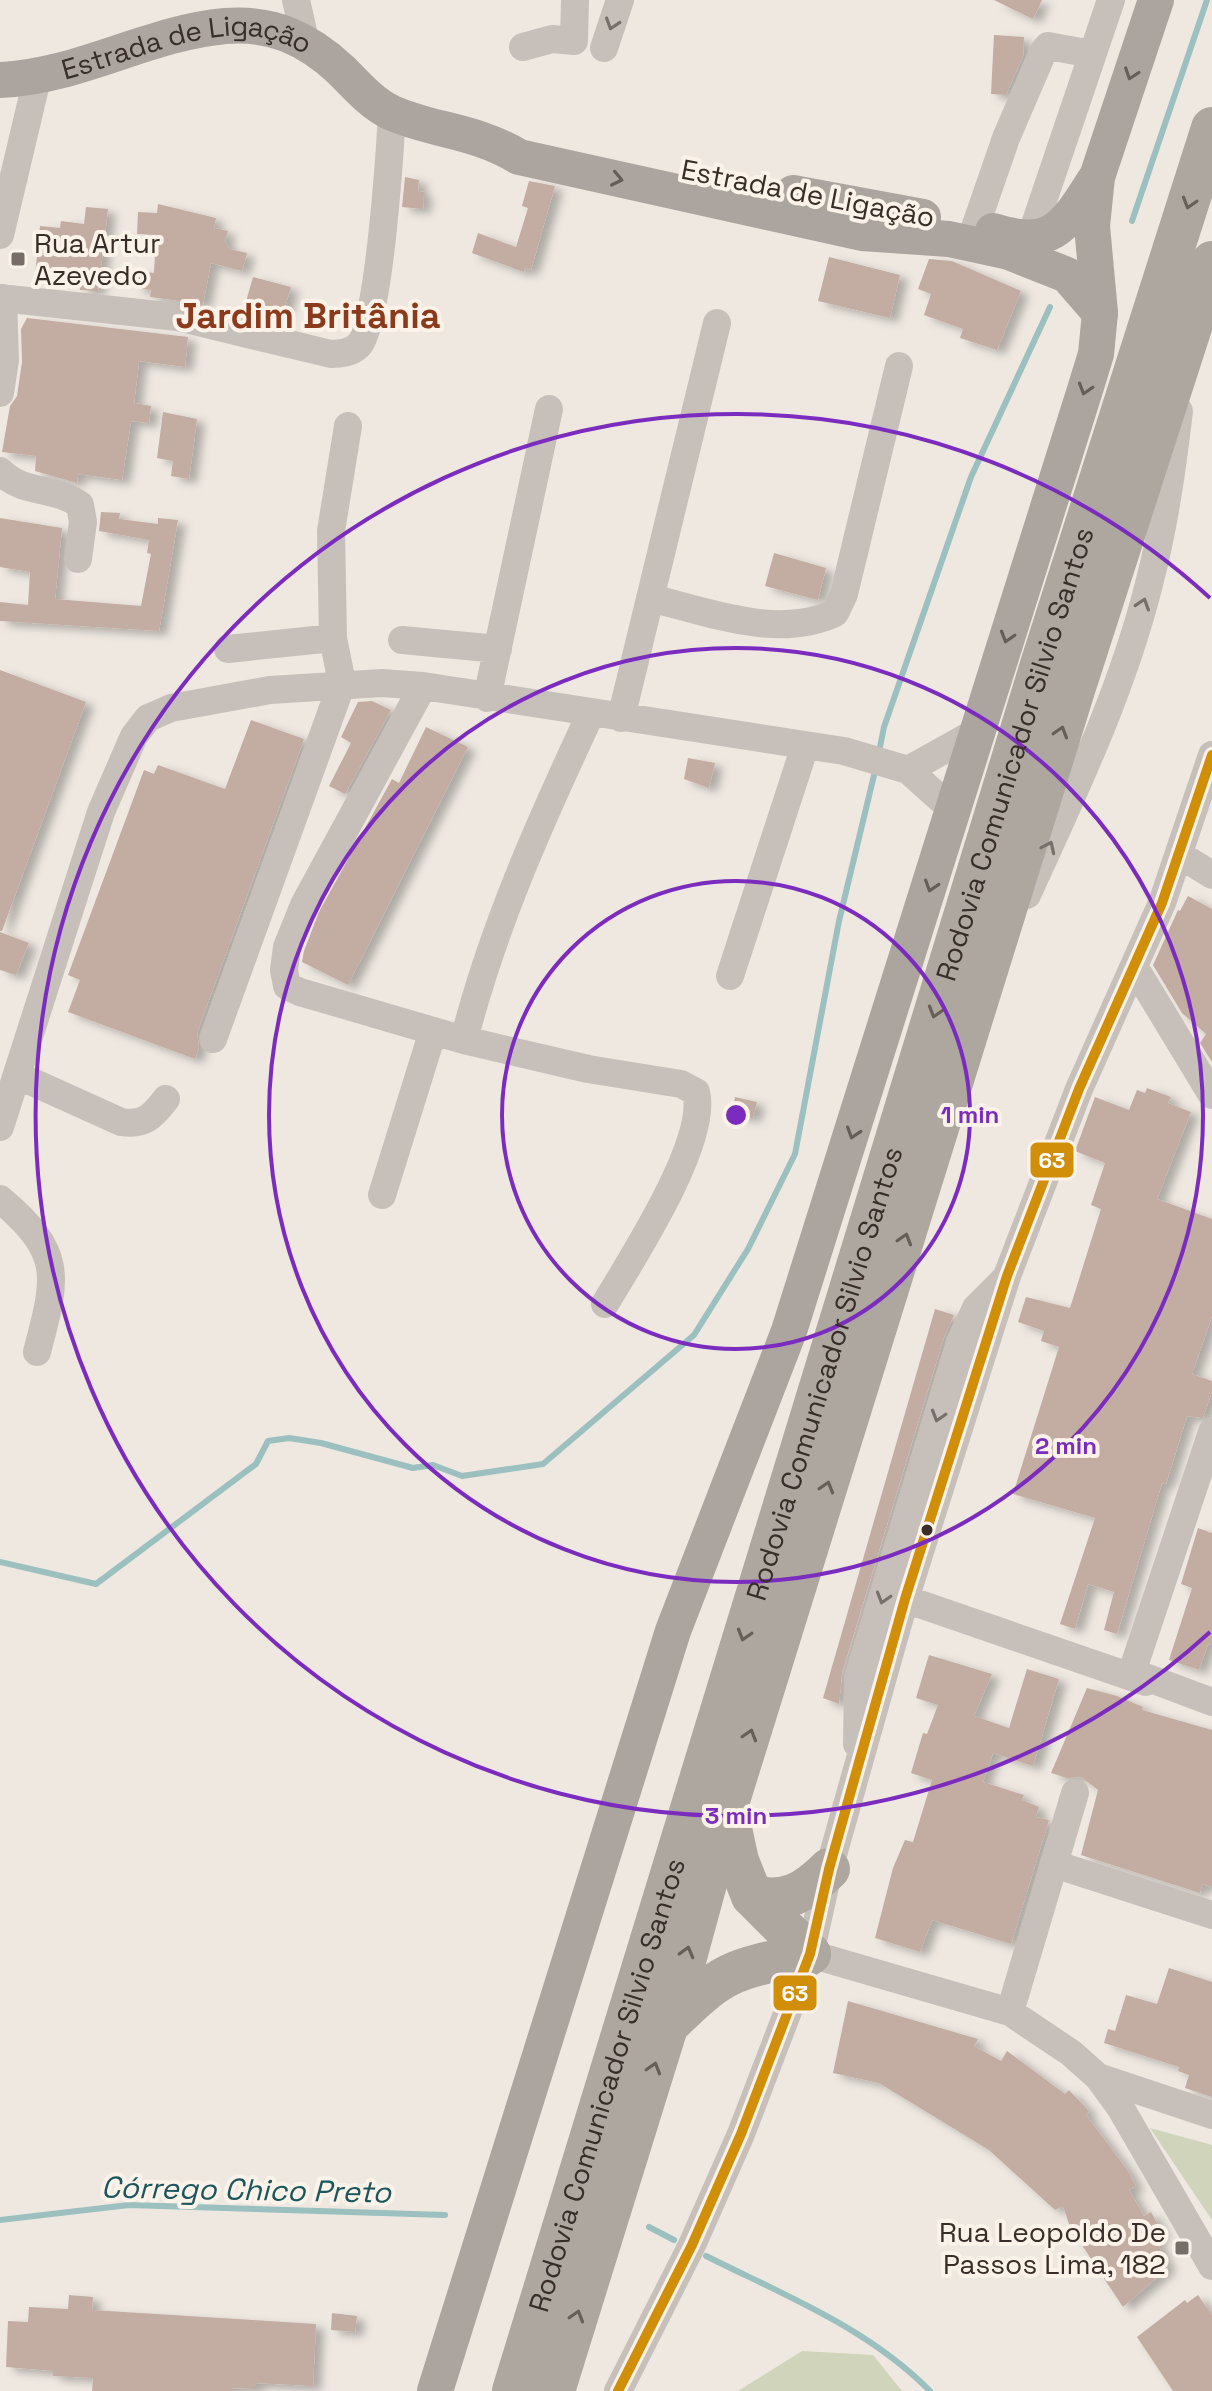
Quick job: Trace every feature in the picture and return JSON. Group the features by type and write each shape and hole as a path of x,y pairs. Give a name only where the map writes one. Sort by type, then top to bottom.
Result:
{"highway":[{"name":"Rodovia Comunicador Silvio Santos","path":"513,2391 1040,668 1212,128"},
{"name":"Rodovia Comunicador Silvio Santos","path":"554,2391 667,2027 726,1810 1078,676 1200,311 1212,262"},
{"path":"726,1810 738,1861 752,1896 810,1954"},
{"path":"752,1896 769,1900 801,1893 829,1869"},
{"path":"667,2027 723,1975 745,1967 810,1954"},
{"path":"490,2391 595,2122"}],"main road":[{"path":"435,2391 673,1631 789,1331 955,812 1096,354 1100,313 1092,226 1097,177 1156,0"},
{"name":"Estrada de Ligação","path":"0,80 37,79 222,26 254,25 305,40 373,101 392,113 490,140 523,136 624,155 972,234 1030,239"},
{"path":"1030,239 1052,235 1066,224 1097,177"},
{"name":"Estrada de Ligação","path":"972,234 1067,275 1100,313"}],"street":[{"path":"296,0 305,40"},
{"path":"523,47 552,39 574,41 575,0"},
{"path":"604,48 620,0"},
{"path":"1030,239 1111,0"},
{"path":"972,234 1043,52 1048,46 1056,46 1092,54"},
{"path":"0,235 37,79"},
{"path":"0,393 5,360 2,298 177,317 331,354 346,353 360,344 374,293 392,113"},
{"path":"621,718 717,323"},
{"path":"650,598 774,626 814,623 835,613 844,594 899,366"},
{"path":"487,698 549,409"},
{"path":"213,1039 342,683 333,638 331,531 348,426"},
{"path":"0,471 12,483 67,494 80,505 83,522 78,559"},
{"path":"228,649 333,638"},
{"path":"402,640 498,649"},
{"path":"0,1127 101,812 134,736 148,718 171,708 256,693 342,683 423,686 844,751 903,769 955,812"},
{"path":"423,686 304,905 287,947 284,970 287,986 464,1040 588,1069 681,1084 696,1092 699,1105 682,1166 605,1304"},
{"path":"464,1040 487,963 533,836 591,713"},
{"path":"903,769 978,731"},
{"path":"730,976 805,746"},
{"path":"618,2391 692,2245 741,2134 810,1954 829,1869 905,1599 1007,1276 1079,1089 1135,968 1180,855 1212,755"},
{"path":"1180,855 1212,875"},
{"path":"1135,968 1212,1095"},
{"path":"382,1195 433,1031"},
{"path":"17,1075 121,1122 133,1124 152,1118 166,1099"},
{"path":"0,1199 35,1230 47,1250 53,1283 37,1352"},
{"path":"858,1770 855,1698 862,1664 967,1322 1007,1276"},
{"path":"1212,1432 1132,1672 1212,1703"},
{"path":"905,1599 1212,1703"},
{"path":"1010,2012 1075,1793"},
{"path":"1054,1864 1212,1915"},
{"path":"810,1954 1010,2012 1071,2053 1098,2077 1146,2149 1212,2266"},
{"path":"1098,2077 1212,2115"}],"green space":[{"path":"1150,2128 1212,2145 1212,2220"},
{"path":"802,2351 873,2355 902,2391 738,2391"}],"building":[{"path":"994,0 1042,0 1033,19"},
{"path":"994,35 1024,37 1023,56 1006,95 991,94"},
{"path":"405,177 419,180 418,191 424,192 423,209 402,207"},
{"path":"529,181 555,186 531,270 525,268 524,272 472,253 478,233 516,247 528,208 522,206"},
{"path":"158,204 216,218 214,228 228,231 225,241 229,249 247,253 242,271 211,263 203,304 150,297 151,290 136,288 138,271 154,273 156,234 137,234 138,212 157,213"},
{"path":"86,207 108,209 98,291 80,290 81,278 35,275 40,226 60,228 61,221 84,224"},
{"path":"829,257 900,275 890,318 818,301"},
{"path":"929,259 952,261 1021,291 997,350 960,338 963,329 924,315 931,294 918,289"},
{"path":"253,277 291,287 281,320 264,314 262,319 243,312"},
{"path":"27,318 188,337 185,367 139,361 134,403 151,406 149,423 131,421 122,480 78,474 77,483 35,471 36,456 2,452 10,406 17,396 22,362 21,329"},
{"path":"163,412 197,419 189,479 171,476 173,461 157,458"},
{"path":"101,512 120,513 119,519 158,524 158,518 178,520 159,631 0,621 0,602 28,605 30,572 0,567 0,518 62,528 55,599 141,606 151,554 147,553 149,540 99,531"},
{"path":"774,553 826,568 818,600 765,586"},
{"path":"0,670 86,702 2,931 0,931"},
{"path":"372,701 391,710 345,794 329,786 351,743 341,737 358,702"},
{"path":"251,720 304,739 197,1033 199,1048 195,1059 68,1012 80,980 68,975 144,770 154,774 158,765 225,789"},
{"path":"426,727 468,747 348,985 302,962 304,951 319,912 392,779 399,783"},
{"path":"688,758 715,763 709,788 684,779"},
{"path":"1188,896 1212,909 1212,1062 1200,1043 1206,1034 1182,1013 1153,965 1178,910"},
{"path":"0,932 29,943 16,975 0,970"},
{"path":"1147,1088 1171,1097 1168,1103 1191,1112 1157,1199 1212,1219 1212,1316 1192,1374 1212,1381 1212,1391 1203,1418 1187,1416 1166,1484 1162,1483 1117,1634 1104,1630 1114,1592 1088,1584 1075,1629 1060,1624 1095,1518 1013,1494 1059,1347 1041,1341 1044,1331 1018,1322 1026,1297 1070,1308 1101,1209 1091,1205 1105,1163 1075,1151 1095,1097 1129,1110 1137,1090 1145,1093"},
{"path":"735,1097 757,1102 753,1118 732,1114"},
{"path":"935,1309 954,1315 944,1337 842,1673 839,1704 823,1698"},
{"path":"1198,1528 1212,1533 1212,1645 1208,1644 1199,1670 1169,1660 1192,1588 1181,1584"},
{"path":"929,1655 992,1674 974,1716 1009,1728 1027,1669 1059,1679 1033,1766 993,1753 983,1782 1024,1795 1022,1800 1039,1807 1036,1817 1049,1820 1011,1944 932,1920 920,1952 875,1938 893,1868 905,1840 913,1842 932,1780 911,1773 923,1733 927,1734 938,1705 916,1698"},
{"path":"1087,1688 1117,1696 1143,1707 1142,1710 1212,1730 1212,1887 1202,1884 1200,1893 1081,1855 1098,1790 1081,1777 1067,1778 1051,1773"},
{"path":"1169,1968 1212,1982 1212,2097 1185,2088 1189,2075 1178,2071 1179,2067 1104,2043 1108,2029 1115,2031 1126,1995 1157,2004"},
{"path":"848,2001 978,2039 974,2046 1001,2061 1007,2051 1065,2094 1069,2090 1089,2111 1086,2115 1126,2168 1136,2186 1129,2190 1144,2216 1151,2212 1163,2234 1156,2239 1168,2268 1123,2307 1070,2227 1063,2206 1055,2210 989,2150 879,2083 833,2073"},
{"path":"69,2295 93,2297 92,2310 316,2324 313,2386 256,2383 256,2389 231,2388 231,2391 92,2391 93,2378 53,2376 53,2371 6,2367 8,2321 28,2322 29,2307 68,2309"},
{"path":"1198,2295 1212,2315 1212,2391 1173,2391 1137,2337 1185,2300 1187,2303"},
{"path":"332,2313 357,2316 355,2332 331,2330"}],"waterway":[{"path":"1132,221 1207,0"},
{"path":"879,752 884,727 971,477 1050,307"},
{"path":"0,1562 96,1584 256,1464 268,1441 289,1438 321,1443 413,1468 433,1465 462,1476 543,1464 694,1335 748,1249 795,1154 839,921 876,767"},
{"name":"Córrego Chico Preto","path":"0,2220 129,2205 445,2215"},
{"name":"Córrego Chico Preto","path":"649,2227 674,2240"},
{"name":"Córrego Chico Preto","path":"706,2256 824,2314 880,2349 930,2391"}],"transit line":[{"name":"63","path":"618,2391 692,2245 741,2134 810,1954 829,1869 905,1599 1007,1276 1079,1089 1162,903 1212,755"}],"place":[{"name":"Rua Artur Azevedo","path":"18,259"},
{"name":"Rua Leopoldo De Passos Lima, 182","path":"1182,2248"}],"district":[{"name":"Jardim Britânia","path":"308,315"}]}
